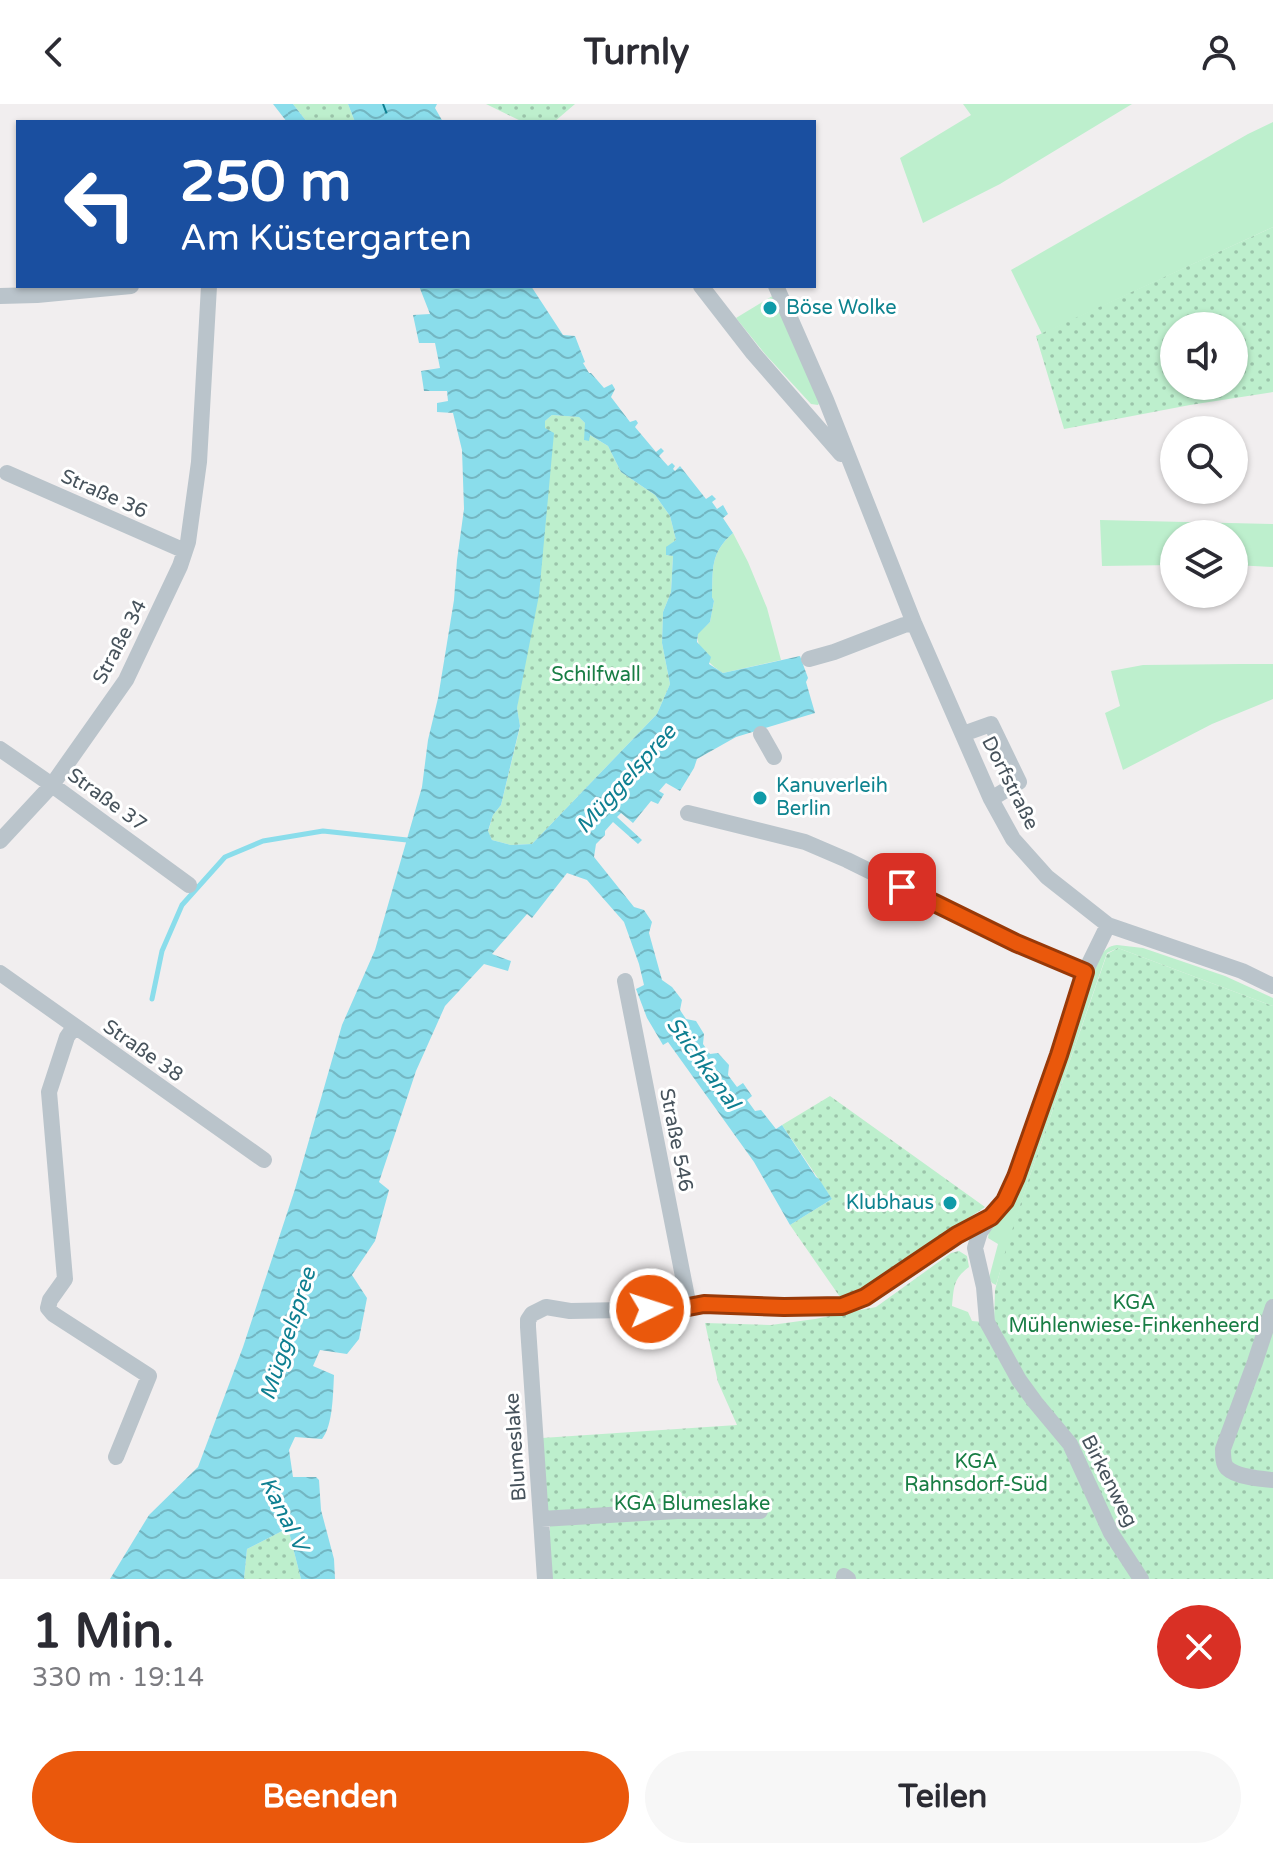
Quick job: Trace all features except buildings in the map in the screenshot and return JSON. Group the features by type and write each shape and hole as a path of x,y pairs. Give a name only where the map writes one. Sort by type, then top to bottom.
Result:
{"street":[{"path":"0,296 110,288"},
{"name":"Straße 34","path":"0,841 52,785 126,680 180,566 197,480 209,288"},
{"name":"Dorfstraße","path":"703,288 753,353 850,466"},
{"name":"Dorfstraße","path":"777,288 820,386 914,623 991,799 1013,839 1047,877 1108,925 1242,971 1273,986"},
{"name":"Straße 36","path":"7,473 185,551"},
{"path":"809,659 914,623"},
{"path":"963,734 991,724 1019,782 991,799"},
{"path":"761,734 774,757"},
{"name":"Straße 37","path":"0,749 189,885"},
{"path":"688,813 805,842 1016,943 1085,972"},
{"path":"957,1235 975,1248 980,1232 1005,1201 1059,1055 1085,972 1108,925"},
{"name":"Straße 38","path":"0,973 264,1160"},
{"name":"Straße 546","path":"625,981 689,1307"},
{"path":"74,1027 67,1037 49,1092 65,1279 48,1308 149,1376 116,1457"},
{"path":"689,1307 704,1304 842,1306 865,1297 957,1235 991,1217"},
{"name":"Birkenweg","path":"975,1248 984,1287 987,1322 1019,1380 1070,1444 1111,1533 1141,1579"},
{"name":"Blumeslake","path":"545,1579 528,1320 532,1314 546,1307 570,1311 689,1307"},
{"path":"1273,1307 1223,1449 1227,1468 1255,1478 1273,1480"},
{"path":"541,1519 677,1511 760,1511"}],"green space":[{"path":"293,104 348,104 354,120 305,120"},
{"path":"486,104 575,104 556,120 519,120"},
{"path":"963,104 1132,104 1000,184 923,223 900,158 971,115"},
{"path":"1273,122 1273,227 1042,334 1011,270"},
{"path":"1273,227 1273,392 1248,396 1248,312 1160,312 1160,400 1222,400 1064,429 1036,336"},
{"path":"774,295 820,402 818,405 811,404 736,318"},
{"name":"Schilfwall","path":"552,415 579,417 590,435 608,446 621,472 655,495 670,516 676,540 666,548 666,555 673,556 671,592 663,612 662,643 670,684 657,714 532,844 511,845 492,840 488,832 493,815 501,805 520,727 517,708 545,421"},
{"path":"1100,520 1160,521 1160,565 1102,566"},
{"path":"1248,523 1273,524 1273,567 1248,566"},
{"path":"733,533 767,608 781,660 723,673 704,656 698,633 710,622 714,601 713,570 717,555"},
{"path":"1273,664 1273,699 1212,724 1123,770 1105,713 1120,706 1111,671 1143,665"},
{"path":"1109,947 1143,948 1225,976 1273,998 1273,1006 1118,948 1107,953 1028,1181 996,1285 989,1278 998,1244 988,1238 989,1232 1100,956"},
{"path":"1118,948 1273,1006 1273,1579 550,1579 547,1538 550,1518 546,1513 542,1438 737,1425 718,1382 705,1323 771,1325 876,1307 951,1253 959,1251 967,1256 969,1267 955,1284 952,1306 968,1312 972,1321 994,1323 995,1290 1028,1181 1107,954"},
{"path":"830,1096 985,1207 857,1293 840,1297 790,1225 832,1199 782,1125"},
{"path":"288,1528 301,1579 244,1579 247,1549"}],"water":[{"path":"273,104 293,104 305,120 285,120"},
{"path":"348,104 437,104 435,108 442,120 354,120"},
{"path":"420,288 532,288 563,335 575,336 589,373 604,388 612,384 615,389 611,397 630,422 636,420 638,423 635,427 656,452 661,448 664,451 659,456 668,466 672,463 675,471 680,466 706,499 712,495 716,499 712,502 717,509 723,505 728,514 723,518 733,533 717,555 713,570 714,601 710,622 698,634 697,642 711,657 709,664 723,673 800,656 815,713 736,737 697,759 680,791 666,783 659,791 664,794 658,804 651,801 633,823 621,813 617,817 642,840 638,844 613,822 596,844 594,857 634,907 644,910 652,922 649,933 662,980 682,1000 680,1010 686,1019 696,1021 704,1034 703,1044 710,1054 718,1053 729,1065 728,1075 737,1087 743,1083 752,1096 747,1100 755,1111 761,1110 776,1129 782,1125 832,1199 790,1225 754,1162 668,1042 663,1045 647,1018 636,989 644,985 639,964 624,922 587,880 567,873 532,918 527,914 492,954 511,961 508,971 484,964 445,1006 416,1071 379,1182 389,1190 375,1241 352,1275 367,1298 359,1339 347,1354 320,1350 313,1366 334,1375 332,1409 326,1433 322,1439 295,1437 289,1450 293,1477 316,1477 319,1480 321,1510 334,1559 335,1579 301,1579 288,1528 247,1549 244,1579 110,1579 149,1515 198,1467 243,1347 295,1189 342,1025 375,950 422,787 454,600 464,509 462,450 453,413 437,412 437,403 448,401 447,391 424,391 421,371 440,368 435,343 419,343 413,315 430,314","holes":["552,415 579,417 585,423 584,440 589,441 590,435 608,446 621,472 655,495 670,516 676,540 666,547 666,555 673,556 671,592 663,612 662,643 670,684 657,714 532,844 511,845 492,840 488,831 493,815 501,805 520,726 517,708 539,595 554,433 545,428 545,421"]}],"waterway":[{"path":"152,999 162,951 182,905 225,857 263,841 323,831 407,840"}],"ferry route":[{"path":"383,104 389,120"}],"place":[{"name":"Böse Wolke","path":"770,308"},
{"name":"Kanuverleih Berlin","path":"760,798"},
{"name":"Klubhaus","path":"950,1203"}],"route":[{"path":"650,1309 678,1309 704,1304 842,1306 865,1297 957,1235 991,1217 1005,1201 1059,1055 1085,972 1016,943 902,887"}],"water label":[{"name":"Müggelspree","path":"626,779"},
{"name":"Stichkanal","path":"703,1063"},
{"name":"Müggelspree","path":"288,1334"},
{"name":"Kanal V","path":"284,1514"}],"park label":[{"name":"KGA Mühlenwiese-Finkenheerd","path":"1134,1314"},
{"name":"KGA Rahnsdorf-Süd","path":"976,1474"},
{"name":"KGA Blumeslake","path":"692,1504"}]}
